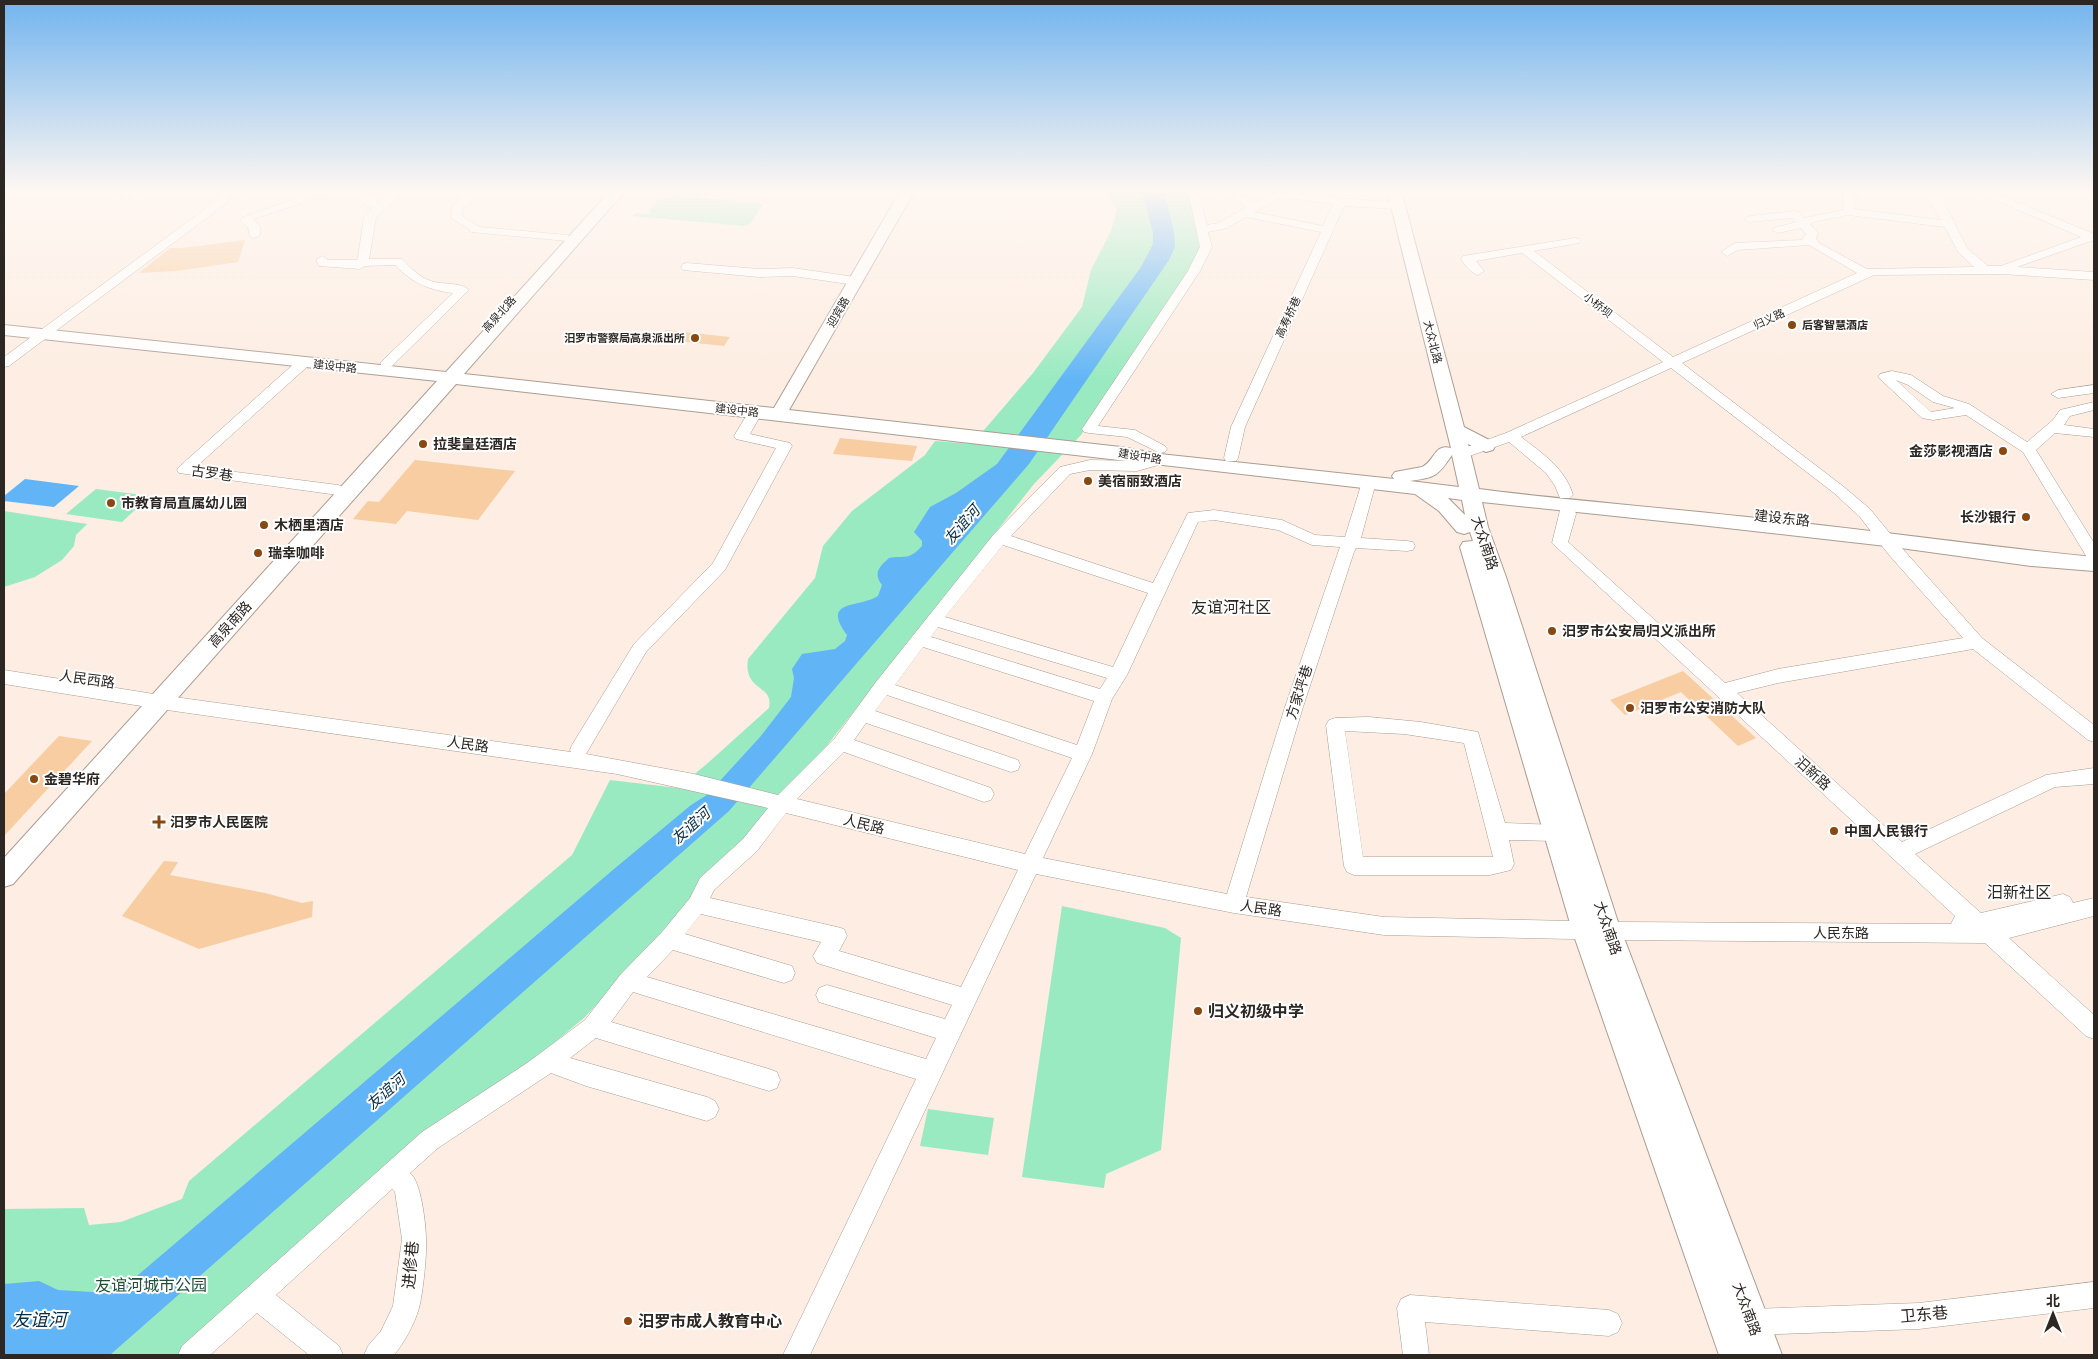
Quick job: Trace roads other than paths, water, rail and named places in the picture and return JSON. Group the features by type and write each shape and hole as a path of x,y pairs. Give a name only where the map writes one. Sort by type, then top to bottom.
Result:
{"main road":[{"name":"高泉北路","path":"449,374 555,253"},
{"name":"高泉北路","path":"449,374 560,253"},
{"name":"迎宾路","path":"788,408 871,253"},
{"name":"迎宾路","path":"788,408 878,253"},
{"name":"大众北路","path":"1406,253 1456,455 1462,489"},
{"name":"大众北路","path":"1407,253 1456,430 1456,455"},
{"name":"建设中路","path":"4,324 43,332 304,363 449,374 788,408 973,431"},
{"name":"建设中路","path":"4,330 387,364 449,374 756,411 1122,447 1160,454 1369,482 1408,482"},
{"name":"高泉南路","path":"4,876 338,490 449,374"},
{"name":"高泉南路","path":"4,852 158,696 449,374"},
{"path":"1456,430 1486,446"},
{"name":"建设中路","path":"1160,454 1231,458 1462,489"},
{"path":"1408,482 1456,455"},
{"path":"1408,482 1441,501 1471,527 1495,508 1539,503"},
{"name":"建设东路","path":"1462,489 1539,503 1566,501"},
{"name":"建设东路","path":"1462,489 1882,534 2031,558 2092,559"},
{"name":"大众南路","path":"1462,489 1556,833 1595,926 1764,1355"},
{"name":"大众南路","path":"1471,527 1499,586 1595,926 1736,1355"}],"street":[{"path":"4,358 151,253"},
{"path":"360,265 365,253"},
{"path":"196,1354 256,1296 430,1140 548,1061 592,1027 629,981 669,939 697,904 707,884 750,845 778,798 841,743 882,687 1000,538 1065,470 1090,465 1137,466 1160,454 1130,433 1089,429 1194,271 1203,253"},
{"name":"高寿桥巷","path":"1231,458 1238,427 1317,253"},
{"path":"1478,271 1467,259 1499,253"},
{"name":"小桥坝","path":"1530,253 1839,490 1882,534 1976,642 2094,734"},
{"path":"1830,253 1867,274"},
{"path":"1966,253 1985,270"},
{"path":"1999,270 2046,253"},
{"path":"322,260 323,263 360,265 398,262 411,275 432,287 463,290 387,364"},
{"path":"687,267 759,273 793,272 855,282"},
{"name":"归义路","path":"1456,455 1512,438 1867,274 1883,269 1999,270 2094,277"},
{"path":"1673,364 1875,273 2004,272 2094,277"},
{"path":"4,363 43,332"},
{"name":"古罗巷","path":"304,363 184,470 338,490"},
{"path":"1969,410 1933,416 1928,415 1885,378 1893,376 1912,380 1939,400 1959,404 1969,410 2028,449 2092,559"},
{"path":"2076,389 2094,405"},
{"path":"2058,394 2076,389 2094,389"},
{"path":"2028,449 2065,413 2094,405"},
{"path":"579,750 640,648 719,566 785,446 741,436 756,411"},
{"path":"2050,428 2094,433"},
{"path":"1456,455 1512,438 1554,473 1564,486 1566,501"},
{"name":"方家坪巷","path":"1235,899 1294,707 1346,551 1351,544 1369,482"},
{"name":"汨新路","path":"1566,501 1568,514 1560,543 1727,689 1989,927 2094,1029"},
{"path":"796,1355 1082,754 1104,697 1118,675 1193,517 1214,515 1282,525 1312,540 1351,544 1407,546"},
{"path":"1000,538 1157,590"},
{"path":"934,620 1118,675"},
{"path":"921,640 1104,697"},
{"path":"1727,689 1778,676 1976,642"},
{"name":"人民西路","path":"4,667 158,696"},
{"name":"人民西路","path":"4,677 158,696"},
{"path":"882,687 1082,754"},
{"name":"人民路","path":"158,696 579,750 625,758 698,779 1032,859 1384,926 1595,926"},
{"name":"人民路","path":"158,696 698,779"},
{"path":"862,714 1011,765"},
{"path":"1336,725 1424,728 1472,737 1497,831 1504,864 1490,866 1354,866 1336,725"},
{"path":"841,743 984,794"},
{"path":"1904,850 2053,780 2094,776"},
{"path":"1497,831 1556,833"},
{"name":"人民东路","path":"1989,927 2094,896"},
{"path":"697,904 837,936 824,956 966,999"},
{"name":"人民东路","path":"1595,926 1989,927 2094,907"},
{"path":"1989,927 2094,1017"},
{"path":"669,939 784,973"},
{"path":"629,981 931,1072"},
{"path":"827,995 950,1031"},
{"path":"592,1027 769,1080"},
{"path":"548,1061 586,1075 707,1109"},
{"name":"进修巷","path":"376,1355 390,1340 406,1308 414,1239 406,1185 391,1174"},
{"name":"卫东巷","path":"1752,1322 1919,1316 2094,1294"},
{"path":"256,1296 330,1355"},
{"path":"1416,1355 1410,1308 1609,1322"}],"water":[{"name":"友谊河","path":"1148,253 1172,253 1029,464 729,811 110,1355 4,1355 4,1284 39,1281 58,1290 110,1293 124,1287 614,869 691,805 707,795 760,737 791,697 794,678 792,669 802,654 835,649 845,641 847,635 840,623 838,615 840,610 846,606 878,596 882,585 879,581 878,570 889,558 910,556 922,546 922,541 914,532 930,507 956,493 997,464 1141,267"},
{"path":"25,479 79,486 54,507 4,501 4,496"}],"place":[{"name":"后客智慧酒店","path":"1792,325"},
{"name":"汨罗市警察局高泉派出所","path":"695,338"},
{"name":"拉斐皇廷酒店","path":"423,444"},
{"name":"金莎影视酒店","path":"2003,451"},
{"name":"美宿丽致酒店","path":"1088,481"},
{"name":"市教育局直属幼儿园","path":"111,503"},
{"name":"长沙银行","path":"2026,517"},
{"name":"木栖里酒店","path":"264,525"},
{"name":"瑞幸咖啡","path":"258,553"},
{"name":"汨罗市公安局归义派出所","path":"1552,631"},
{"name":"汨罗市公安消防大队","path":"1630,708"},
{"name":"金碧华府","path":"34,779"},
{"name":"汨罗市人民医院","path":"159,822"},
{"name":"中国人民银行","path":"1834,831"},
{"name":"归义初级中学","path":"1198,1011"},
{"name":"汨罗市成人教育中心","path":"628,1321"}],"district":[{"name":"友谊河社区","path":"1231,607"},
{"name":"汨新社区","path":"2019,892"}],"park label":[{"name":"友谊河城市公园","path":"151,1285"}]}
